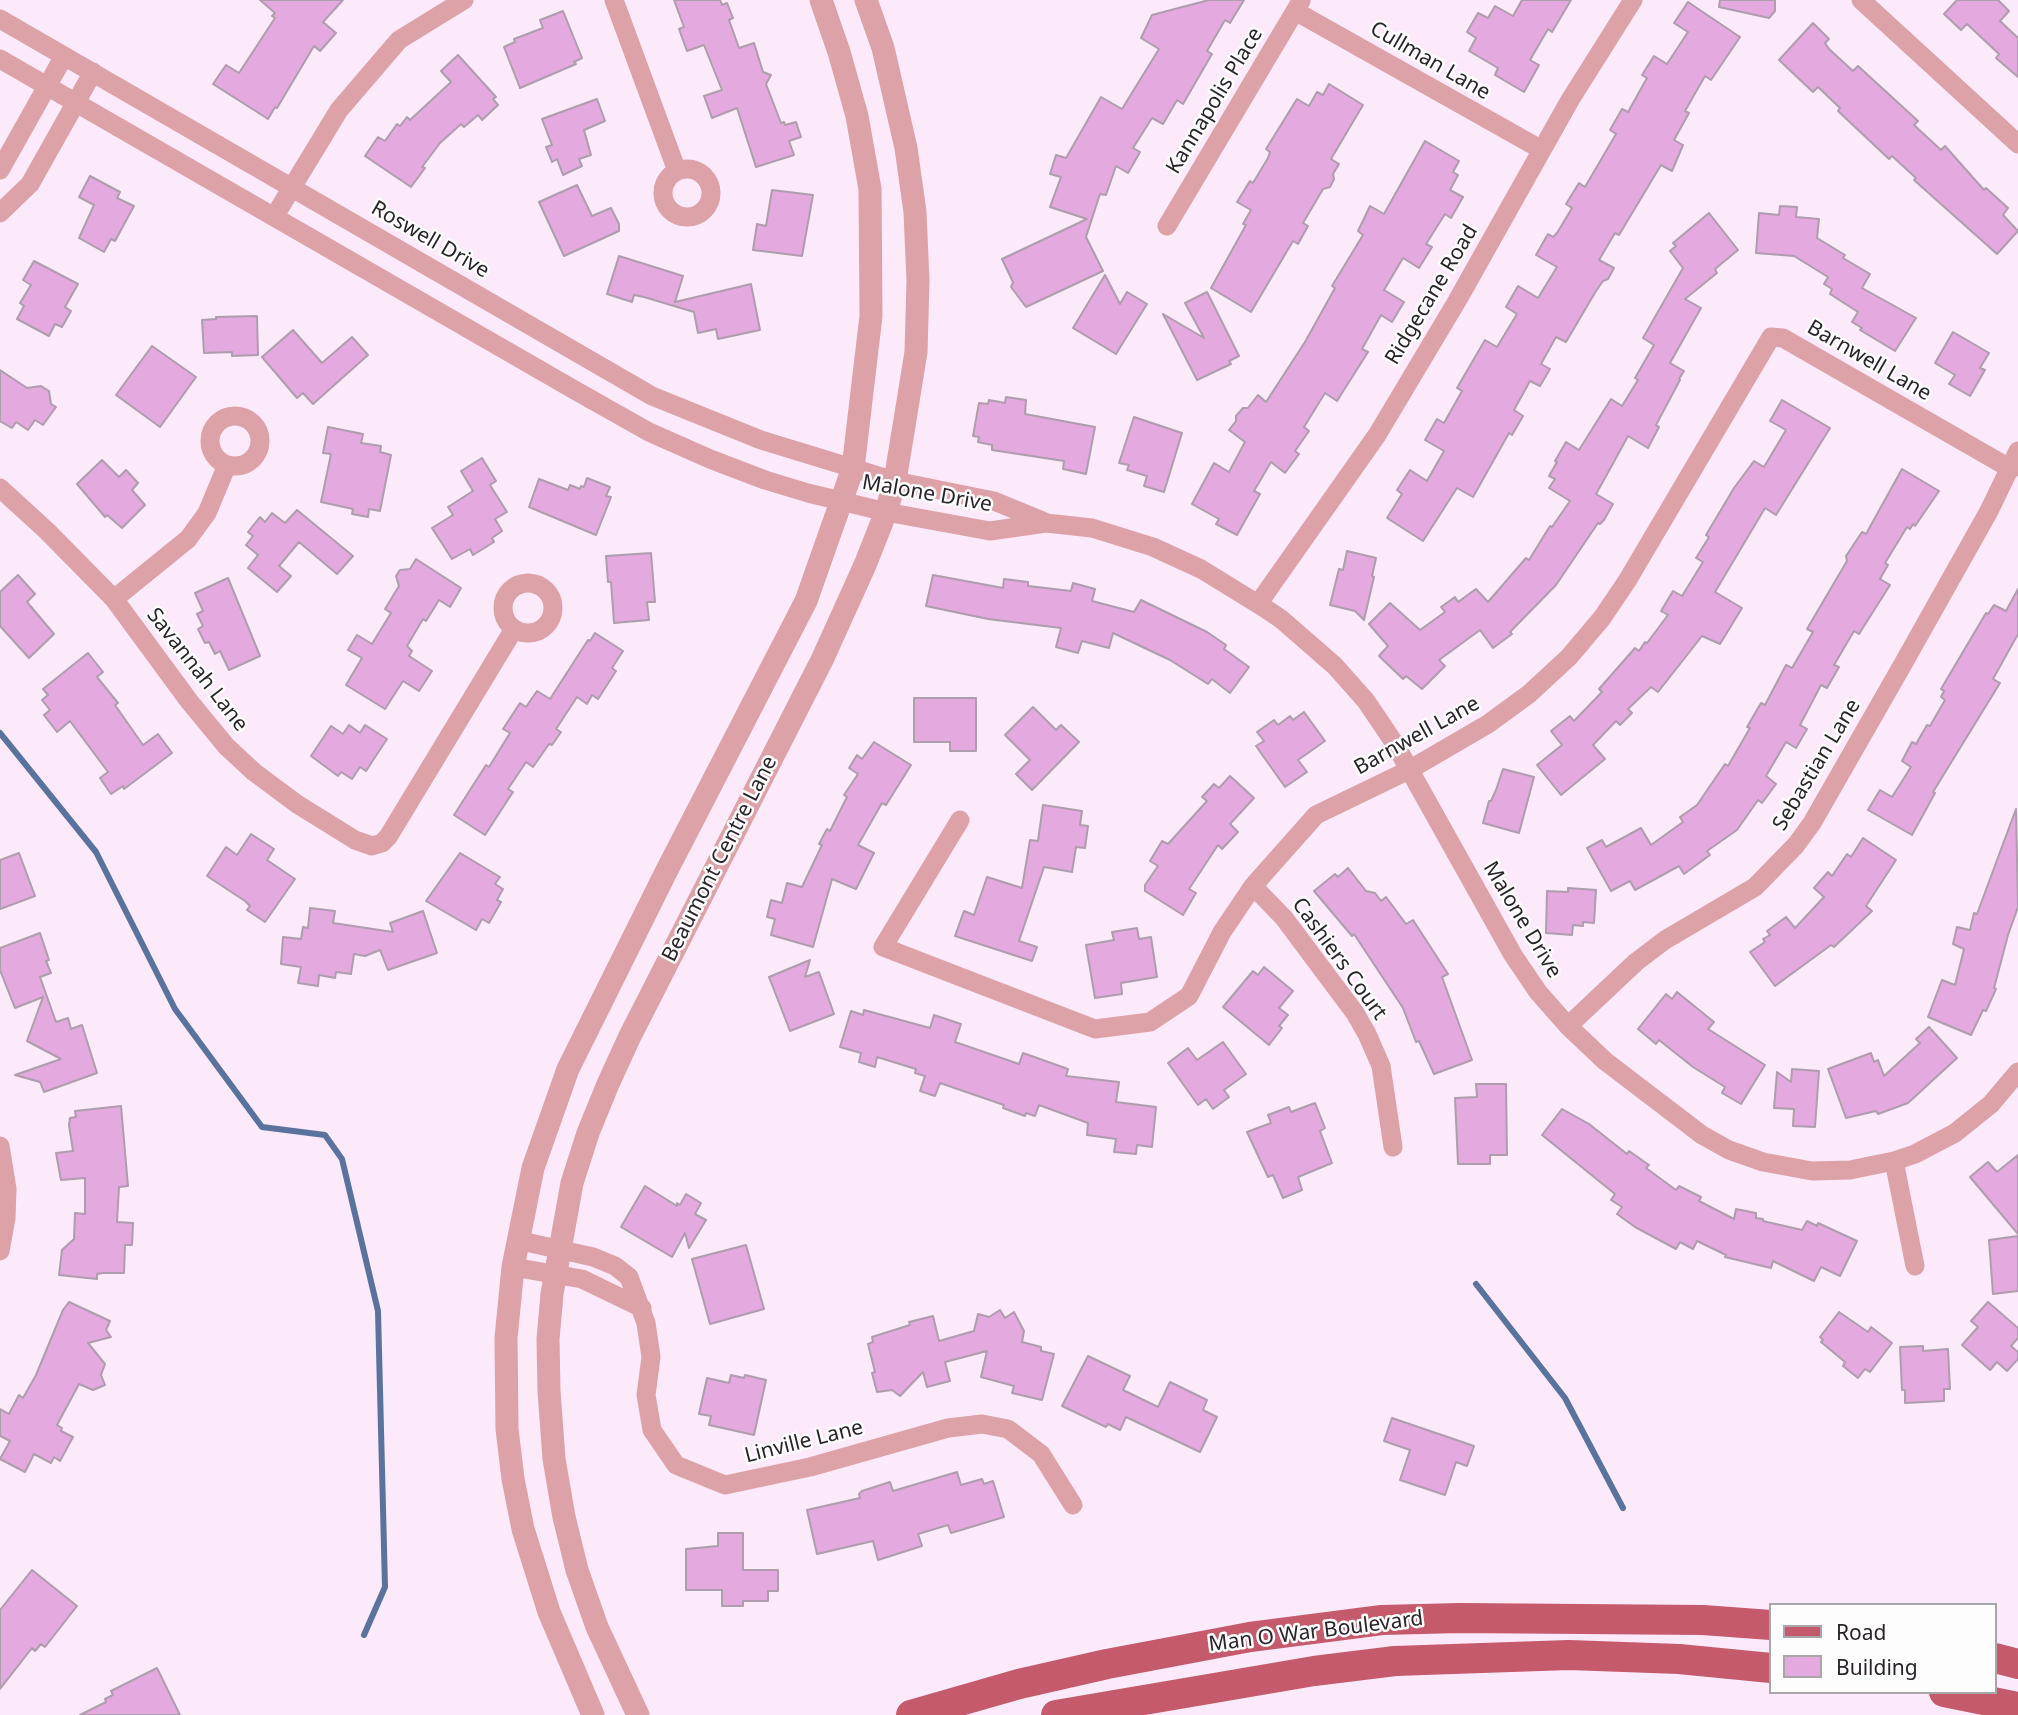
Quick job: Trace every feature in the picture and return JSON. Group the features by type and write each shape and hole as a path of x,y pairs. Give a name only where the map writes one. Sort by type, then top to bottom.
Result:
{"main road":[{"name":"Man O War Boulevard","path":"911,1715 1019,1684 1107,1664 1250,1637 1382,1620 1689,1619 1770,1625"},
{"name":"Man O War Boulevard","path":"1056,1715 1314,1671 1395,1661 1569,1655 1679,1658 1770,1668"},
{"path":"1997,1659 2018,1664"},
{"path":"1954,1694 2018,1707"}],"street":[{"path":"274,217 339,110 398,40 464,0"},
{"path":"614,0 677,171"},
{"name":"Beaumont Centre Lane","path":"593,1715 549,1612 523,1529 513,1479 507,1429 506,1338 513,1267 533,1168 568,1069 806,601 853,468 871,316 870,189 857,116 821,0"},
{"name":"Beaumont Centre Lane","path":"638,1715 597,1627 577,1570 564,1517 554,1459 548,1391 548,1339 555,1273 572,1183 608,1084 822,660 865,565 895,481 916,352 918,281 915,212 906,148 883,48 866,0"},
{"name":"Ridgecane Road","path":"1258,604 1377,435 1542,150 1633,0"},
{"path":"1861,0 2018,144"},
{"name":"Cullman Lane","path":"1298,5 1542,150"},
{"name":"Kannapolis Place","path":"1167,226 1298,5"},
{"name":"Roswell Drive","path":"0,19 652,396 761,440 853,468"},
{"path":"0,170 64,56"},
{"path":"0,59 649,432 765,480 841,501"},
{"path":"0,213 30,184 93,72"},
{"name":"Barnwell Lane","path":"960,820 883,947 1096,1029 1150,1021 1189,996 1222,932 1253,886 1316,815 1409,770 1488,724 1548,677 1586,638 1628,581 1771,337 1783,338 2014,460"},
{"name":"Sebastian Lane","path":"1568,1026 1636,962 1665,940 1755,887 1796,845 1812,823 1897,676 2014,460"},
{"path":"114,599 188,539 207,513 227,465"},
{"name":"Malone Drive","path":"853,468 895,481 994,501 1046,523"},
{"name":"Savannah Lane","path":"0,488 114,599 195,709 235,755 322,821 355,840 372,845 382,843 388,837 514,629"},
{"name":"Malone Drive","path":"841,501 990,531 1046,523 1092,528 1153,547 1201,569 1281,619 1335,666 1366,701 1409,770 1513,955 1538,992 1568,1026 1626,1077 1702,1135 1729,1150 1763,1163 1812,1171 1850,1170 1894,1161 1915,1154 1955,1133 1990,1104 2018,1072"},
{"name":"Cashiers Court","path":"1253,886 1284,918 1355,1013 1367,1034 1381,1066 1393,1147"},
{"path":"0,1146 6,1189 6,1218 0,1251"},
{"path":"1894,1161 1915,1266"},
{"name":"Linville Lane","path":"517,1240 560,1248 615,1266 629,1278 642,1308 651,1357 646,1395 652,1430 676,1465 725,1485 810,1467 948,1428 982,1424 1007,1429 1041,1454 1073,1505"},
{"path":"513,1267 555,1273 599,1286 642,1308"}],"building":[{"path":"260,0 343,0 323,22 336,33 320,51 314,46 268,119 213,84 226,65 239,73 275,18 272,16 275,13"},
{"path":"674,0 720,0 722,5 727,3 733,18 729,20 739,48 754,43 763,72 771,75 766,84 781,123 784,122 785,125 796,122 801,137 789,141 794,155 756,167 737,108 712,118 704,96 722,90 704,45 687,51 679,29 684,27"},
{"path":"1209,0 1244,0 1230,23 1225,20 1207,51 1212,54 1183,104 1177,100 1163,124 1152,118 1133,148 1140,152 1128,173 1116,166 1106,195 1100,194 1086,237 1103,271 1026,307 1011,287 1013,282 1002,259 1087,219 1050,207 1061,177 1050,174 1056,155 1066,158 1101,97 1122,109 1159,49 1141,38 1152,15"},
{"path":"1522,0 1571,0 1552,32 1548,29 1530,60 1539,65 1524,92 1495,75 1498,68 1469,51 1476,38 1467,32 1478,13 1488,18 1495,6 1513,16"},
{"path":"1720,0 1775,0 1775,11 1769,18 1719,7"},
{"path":"1957,0 1998,0 2009,11 2000,21 2018,38 2018,77 1996,58 1999,54 1967,24 1961,30 1944,14"},
{"path":"1688,2 1740,37 1711,80 1705,76 1685,111 1689,113 1674,140 1683,145 1672,171 1661,165 1619,235 1615,233 1599,260 1614,268 1596,291 1566,342 1556,337 1541,364 1550,369 1540,386 1530,381 1514,410 1523,416 1512,435 1509,433 1473,497 1457,488 1423,541 1387,518 1402,494 1397,490 1410,470 1427,481 1444,451 1425,440 1437,419 1444,423 1462,391 1457,388 1485,340 1497,347 1517,314 1506,307 1518,286 1538,298 1557,267 1536,255 1548,234 1553,237 1557,233 1572,208 1566,204 1579,183 1585,187 1616,134 1610,130 1622,109 1628,112 1647,78 1642,75 1654,56 1667,64 1688,32 1674,23"},
{"path":"563,11 582,58 574,62 576,64 520,88 504,47 515,42 514,39 543,28 540,20"},
{"path":"1813,23 1829,39 1825,43 1829,49 1853,71 1858,66 1918,121 1914,125 1941,150 1945,146 1984,190 1986,188 2008,208 2003,215 2018,231 1997,254 1914,180 1916,178 1892,156 1889,159 1838,111 1840,108 1818,87 1813,92 1779,60"},
{"path":"458,55 496,97 493,99 498,105 482,120 478,115 464,127 461,124 440,143 411,187 365,156 378,137 385,141 397,124 400,126 407,117 410,120 451,82 441,71"},
{"path":"1329,84 1363,105 1331,159 1339,164 1330,187 1323,189 1303,223 1308,226 1298,244 1293,241 1251,312 1211,288 1246,225 1243,224 1251,210 1237,202 1250,181 1253,183 1268,158 1270,152 1266,149 1297,99 1309,106 1317,92 1323,95"},
{"path":"597,99 605,121 584,130 591,155 579,159 582,166 563,175 557,159 552,162 546,147 552,145 542,119"},
{"path":"1425,141 1459,161 1453,172 1458,175 1450,190 1463,197 1451,218 1445,214 1426,244 1432,247 1419,268 1403,258 1384,290 1404,302 1392,322 1381,315 1362,349 1368,352 1337,401 1325,393 1304,427 1309,431 1295,451 1299,454 1285,473 1271,462 1254,491 1260,494 1237,535 1216,524 1219,519 1192,504 1214,463 1229,472 1245,442 1229,430 1236,421 1236,416 1243,408 1248,408 1258,395 1266,402 1305,342 1335,288 1332,286 1363,235 1358,231 1370,206 1384,214"},
{"path":"90,176 120,192 117,198 134,206 115,241 111,239 104,252 79,238 94,205 79,197"},
{"path":"577,185 592,216 611,208 619,224 619,231 564,256 539,202"},
{"path":"772,190 813,195 802,256 753,250 757,224 766,226"},
{"path":"1780,206 1797,207 1796,217 1819,219 1817,238 1870,274 1862,288 1916,318 1895,351 1860,330 1862,328 1852,322 1858,312 1830,294 1832,289 1824,284 1828,277 1794,256 1756,253 1759,213 1779,215"},
{"path":"1709,213 1738,250 1715,269 1717,273 1685,299 1701,308 1670,363 1684,371 1656,425 1659,427 1648,448 1628,436 1596,494 1613,504 1604,520 1598,523 1556,585 1510,632 1512,634 1493,648 1480,630 1439,660 1445,666 1422,689 1406,676 1403,679 1379,656 1388,646 1369,624 1390,603 1420,630 1445,612 1441,607 1455,597 1458,602 1476,589 1488,602 1526,558 1529,560 1550,526 1552,527 1570,501 1549,488 1555,479 1549,476 1557,462 1555,461 1566,442 1579,450 1611,399 1622,406 1654,345 1643,338 1683,268 1670,251 1676,246 1673,243"},
{"path":"619,256 683,276 675,302 751,284 760,330 718,339 716,329 698,333 694,312 644,297 634,295 632,302 607,294"},
{"path":"34,261 78,284 65,307 71,311 62,327 55,324 49,336 17,319 24,306 20,303 31,285 23,280"},
{"path":"1105,275 1120,304 1127,292 1147,304 1116,354 1073,328"},
{"path":"1207,292 1239,356 1229,361 1231,364 1197,380 1163,314 1204,338 1185,303"},
{"path":"257,316 258,355 204,353 202,320"},
{"path":"293,330 322,363 352,337 368,355 313,404 303,393 297,398 262,357"},
{"path":"1953,332 1989,353 1980,368 1985,370 1970,396 1949,384 1955,375 1935,363"},
{"path":"152,346 196,377 160,427 116,395"},
{"path":"0,370 27,388 41,386 49,391 51,404 56,407 43,425 35,420 28,430 16,422 12,428 0,421"},
{"path":"1006,397 1026,400 1025,414 1095,427 1086,474 1063,469 1064,461 992,450 992,445 978,442 979,437 973,436 979,403 988,404 989,400 1005,403"},
{"path":"1782,400 1830,428 1776,515 1765,508 1715,592 1742,608 1720,644 1702,636 1658,692 1651,687 1628,709 1632,713 1620,725 1616,721 1593,745 1605,759 1561,795 1537,765 1562,745 1551,731 1570,716 1574,721 1602,692 1599,689 1635,648 1639,651 1645,642 1647,643 1668,615 1661,611 1673,591 1682,596 1703,562 1696,558 1709,537 1706,535 1734,488 1754,461 1764,467 1786,430 1770,421"},
{"path":"1134,417 1182,433 1164,492 1144,486 1147,476 1127,470 1129,465 1119,463"},
{"path":"328,427 363,434 361,443 381,446 380,452 391,455 380,511 369,509 368,517 352,514 353,509 321,502 331,454 323,453"},
{"path":"482,458 496,481 490,485 507,512 495,519 502,531 492,538 494,542 473,555 470,549 452,559 432,528 453,515 448,507 473,491 461,471"},
{"path":"102,460 119,477 126,470 138,483 132,490 145,505 122,528 107,515 105,517 77,484"},
{"path":"1902,469 1939,491 1915,526 1913,524 1910,529 1907,527 1885,563 1888,565 1880,579 1890,585 1859,634 1854,631 1834,665 1839,667 1827,688 1821,685 1800,725 1807,729 1796,748 1786,742 1766,776 1776,784 1762,803 1758,800 1737,830 1707,851 1710,855 1684,874 1679,866 1635,890 1630,881 1611,891 1587,848 1602,840 1606,847 1641,828 1651,845 1683,822 1680,817 1697,805 1725,764 1728,766 1750,728 1747,727 1761,703 1765,705 1786,665 1792,668 1813,632 1807,629 1847,561 1846,556 1862,532 1866,534"},
{"path":"587,478 610,487 606,496 611,497 596,535 529,507 539,479 568,490 570,485 580,489 581,486 584,487"},
{"path":"297,510 353,556 337,574 299,542 279,566 291,576 277,592 248,568 258,555 246,545 253,536 248,532 260,517 265,522 272,513 285,523"},
{"path":"1347,551 1376,558 1364,620 1355,611 1330,605 1339,569 1343,570"},
{"path":"651,553 655,602 647,602 649,620 614,623 606,556"},
{"path":"416,559 461,588 450,607 439,600 426,621 423,619 407,646 412,651 409,656 432,671 419,691 403,681 385,709 346,685 362,658 348,650 357,635 372,644 391,613 385,609 399,586 396,576 400,570 410,569"},
{"path":"18,575 35,594 27,602 54,634 29,658 0,626 0,592"},
{"path":"933,575 1003,588 1004,579 1028,582 1028,586 1071,591 1073,583 1095,589 1092,601 1134,612 1141,600 1207,632 1226,645 1224,649 1249,667 1230,693 1212,679 1208,684 1170,660 1113,633 1109,648 1082,641 1078,653 1056,647 1061,628 988,619 926,606"},
{"path":"228,578 260,656 229,670 220,651 215,654 198,629 203,626 197,614 203,611 195,593"},
{"path":"2018,589 2018,634 1993,679 2000,683 1933,792 1935,793 1912,835 1868,810 1880,790 1892,797 1911,767 1902,761 1912,742 1916,744 1945,700 1941,697 1944,691 1941,689 1986,613 1988,614 1994,605 2006,611"},
{"path":"595,633 623,651 612,668 616,671 598,699 592,695 587,704 577,697 556,729 561,732 552,745 549,744 533,767 526,762 508,789 513,792 485,835 454,815 510,733 503,729 520,703 526,707 537,691 550,699"},
{"path":"88,653 103,672 97,677 118,703 115,705 143,745 158,734 172,753 124,789 123,786 111,794 100,778 108,772 70,721 57,732 44,715 50,710 42,700 48,695 43,689"},
{"path":"914,698 976,698 976,751 950,751 950,742 914,742"},
{"path":"1033,707 1056,730 1061,725 1079,742 1032,790 1016,774 1030,760 1005,735"},
{"path":"1304,712 1325,741 1298,760 1307,772 1285,787 1256,746 1264,741 1257,732 1274,720 1278,725 1290,716 1293,720"},
{"path":"349,725 360,733 365,725 387,739 366,771 360,767 352,779 341,772 338,776 311,756 331,726 343,734"},
{"path":"874,742 911,765 886,805 882,803 858,845 874,853 856,889 832,879 813,947 771,935 775,919 767,917 771,900 782,903 787,883 802,887 822,845 819,844 827,829 830,831 847,797 844,795 858,774 849,768 857,755 862,759"},
{"path":"1503,769 1534,777 1519,833 1483,823"},
{"path":"1230,776 1254,798 1230,824 1238,832 1222,849 1218,845 1189,889 1196,893 1183,915 1145,891 1145,885 1158,866 1150,861 1162,841 1168,844 1207,801 1202,797 1214,784 1219,788"},
{"path":"1043,805 1082,811 1080,825 1088,826 1085,848 1076,847 1072,872 1044,867 1019,941 1037,947 1032,961 955,936 964,911 974,915 987,877 1022,888 1030,840 1038,841"},
{"path":"2016,809 2018,907 2008,935 1994,988 1996,989 1971,1035 1928,1017 1942,980 1955,985 1964,949 1953,944 1957,927 1970,930 1974,913 1977,914"},
{"path":"251,834 274,849 267,860 295,879 265,922 247,910 250,906 245,901 207,876 226,847 237,855"},
{"path":"1863,838 1896,860 1866,906 1872,911 1834,947 1831,945 1775,986 1750,952 1765,942 1763,939 1770,935 1767,931 1786,917 1795,928 1824,897 1814,888 1828,872 1832,876 1847,854 1851,857"},
{"path":"19,853 35,896 0,909 0,860"},
{"path":"460,853 500,877 495,884 503,889 497,900 501,902 489,923 482,919 476,930 426,901"},
{"path":"1348,868 1366,891 1375,893 1381,901 1386,897 1406,924 1413,920 1448,974 1442,977 1472,1060 1434,1074 1419,1041 1416,1042 1403,1008 1354,934 1352,936 1314,891 1335,874 1338,877"},
{"path":"1568,888 1596,890 1594,923 1573,925 1572,935 1546,933 1547,891 1568,892"},
{"path":"310,908 335,911 333,923 393,932 390,923 423,911 437,953 388,970 380,950 365,956 354,954 351,974 336,972 335,978 319,975 318,986 298,983 301,967 281,964 283,937 301,939 303,927 308,928"},
{"path":"1137,928 1139,939 1151,937 1157,977 1121,983 1122,994 1095,998 1086,945 1114,940 1112,932"},
{"path":"40,933 51,973 40,977 56,1022 68,1018 71,1029 82,1025 97,1073 44,1092 40,1082 15,1075 61,1059 27,1041 43,997 15,1008 0,970 0,948"},
{"path":"810,960 805,977 819,972 834,1014 790,1031 769,977"},
{"path":"1264,967 1293,991 1279,1008 1288,1015 1269,1045 1223,1007 1253,971 1258,975"},
{"path":"1677,992 1714,1022 1708,1029 1765,1065 1741,1104 1722,1093 1725,1087 1693,1067 1659,1040 1656,1044 1638,1029 1666,994 1672,999"},
{"path":"864,1010 930,1028 934,1015 961,1024 955,1042 1019,1064 1023,1053 1068,1069 1066,1076 1119,1082 1116,1102 1156,1107 1152,1147 1137,1145 1136,1154 1114,1152 1116,1139 1087,1135 1088,1123 1039,1105 1035,1116 1026,1113 1025,1116 1003,1108 1004,1105 940,1083 935,1096 920,1091 925,1076 915,1073 916,1069 877,1057 875,1067 859,1062 861,1053 840,1047 851,1011 863,1015"},
{"path":"1929,1027 1957,1058 1908,1103 1878,1114 1876,1111 1846,1118 1828,1069 1871,1053 1874,1062 1878,1060 1884,1076 1920,1043 1916,1039"},
{"path":"1223,1042 1246,1074 1224,1090 1229,1097 1213,1109 1206,1099 1198,1105 1168,1063 1188,1048 1197,1060"},
{"path":"1792,1069 1819,1071 1815,1127 1793,1126 1794,1109 1774,1108 1777,1072 1791,1082"},
{"path":"1476,1084 1506,1084 1507,1155 1490,1155 1490,1164 1458,1164 1455,1098 1477,1097"},
{"path":"1315,1103 1325,1128 1320,1131 1332,1163 1298,1177 1302,1190 1283,1198 1273,1175 1268,1177 1247,1132 1271,1123 1268,1115 1289,1107 1291,1112"},
{"path":"121,1106 128,1186 119,1187 117,1222 133,1223 132,1245 125,1245 124,1273 97,1274 97,1279 59,1275 62,1250 74,1239 75,1213 85,1214 85,1178 61,1180 56,1153 73,1151 69,1125 70,1118 76,1117 75,1111"},
{"path":"1562,1109 1589,1124 1627,1154 1629,1151 1649,1165 1646,1168 1676,1190 1679,1186 1701,1197 1699,1201 1734,1219 1736,1209 1756,1213 1756,1218 1763,1221 1802,1230 1807,1221 1817,1226 1818,1223 1857,1241 1840,1276 1821,1267 1814,1281 1773,1261 1771,1268 1725,1257 1726,1255 1697,1241 1693,1249 1680,1242 1676,1249 1635,1227 1617,1214 1622,1207 1611,1200 1615,1194 1542,1135"},
{"path":"2018,1155 2018,1234 1970,1177 1988,1162 1997,1172"},
{"path":"645,1186 677,1206 686,1194 701,1203 695,1214 706,1220 689,1248 685,1233 672,1257 621,1227"},
{"path":"2018,1236 2018,1291 1993,1294 1989,1240"},
{"path":"746,1245 764,1309 710,1324 692,1259"},
{"path":"69,1302 110,1321 106,1330 111,1337 88,1343 105,1364 101,1375 105,1385 93,1390 79,1384 57,1425 62,1428 61,1431 73,1437 60,1461 54,1457 51,1463 34,1454 25,1472 0,1459 10,1441 0,1436 0,1409 9,1414 19,1395 23,1398"},
{"path":"1988,1302 2018,1328 2018,1338 2011,1346 2018,1352 2018,1359 2007,1371 1997,1362 1990,1370 1962,1345 1978,1327 1971,1321"},
{"path":"1000,1310 1005,1318 1014,1312 1024,1331 1022,1342 1054,1354 1042,1400 1012,1393 1014,1386 981,1377 987,1351 945,1362 950,1381 927,1387 923,1372 900,1396 892,1390 877,1392 868,1344 873,1342 872,1337 910,1325 909,1322 933,1316 939,1341 974,1331 978,1314 989,1317"},
{"path":"1839,1312 1868,1332 1871,1327 1892,1343 1870,1372 1865,1369 1858,1378 1843,1366 1845,1362 1821,1342 1823,1340 1820,1337"},
{"path":"1923,1346 1923,1351 1948,1349 1950,1389 1944,1389 1944,1401 1905,1403 1900,1347"},
{"path":"1088,1356 1130,1376 1123,1390 1158,1407 1170,1382 1207,1400 1203,1410 1217,1417 1200,1452 1126,1417 1120,1430 1108,1424 1106,1427 1062,1406"},
{"path":"731,1375 766,1380 754,1435 709,1425 711,1416 699,1414 707,1378 729,1383"},
{"path":"1392,1418 1474,1446 1467,1466 1456,1462 1445,1495 1400,1480 1410,1450 1384,1441"},
{"path":"957,1472 961,1485 982,1479 984,1484 993,1481 1004,1517 951,1533 948,1525 918,1534 922,1546 878,1560 873,1541 817,1554 807,1510 860,1498 862,1491 890,1482 893,1491"},
{"path":"718,1533 743,1533 743,1570 778,1570 778,1591 768,1591 768,1601 743,1601 743,1606 722,1606 722,1590 686,1590 686,1549 718,1546"},
{"path":"32,1570 77,1606 45,1647 41,1644 35,1651 32,1648 0,1689 0,1610"},
{"path":"157,1668 180,1715 80,1715 106,1702 105,1699 113,1695 111,1691"}],"waterway":[{"path":"0,733 96,852 175,1009 262,1127 325,1135 342,1159 378,1311 385,1587 364,1635"},
{"path":"1476,1284 1565,1398 1623,1508"}]}
